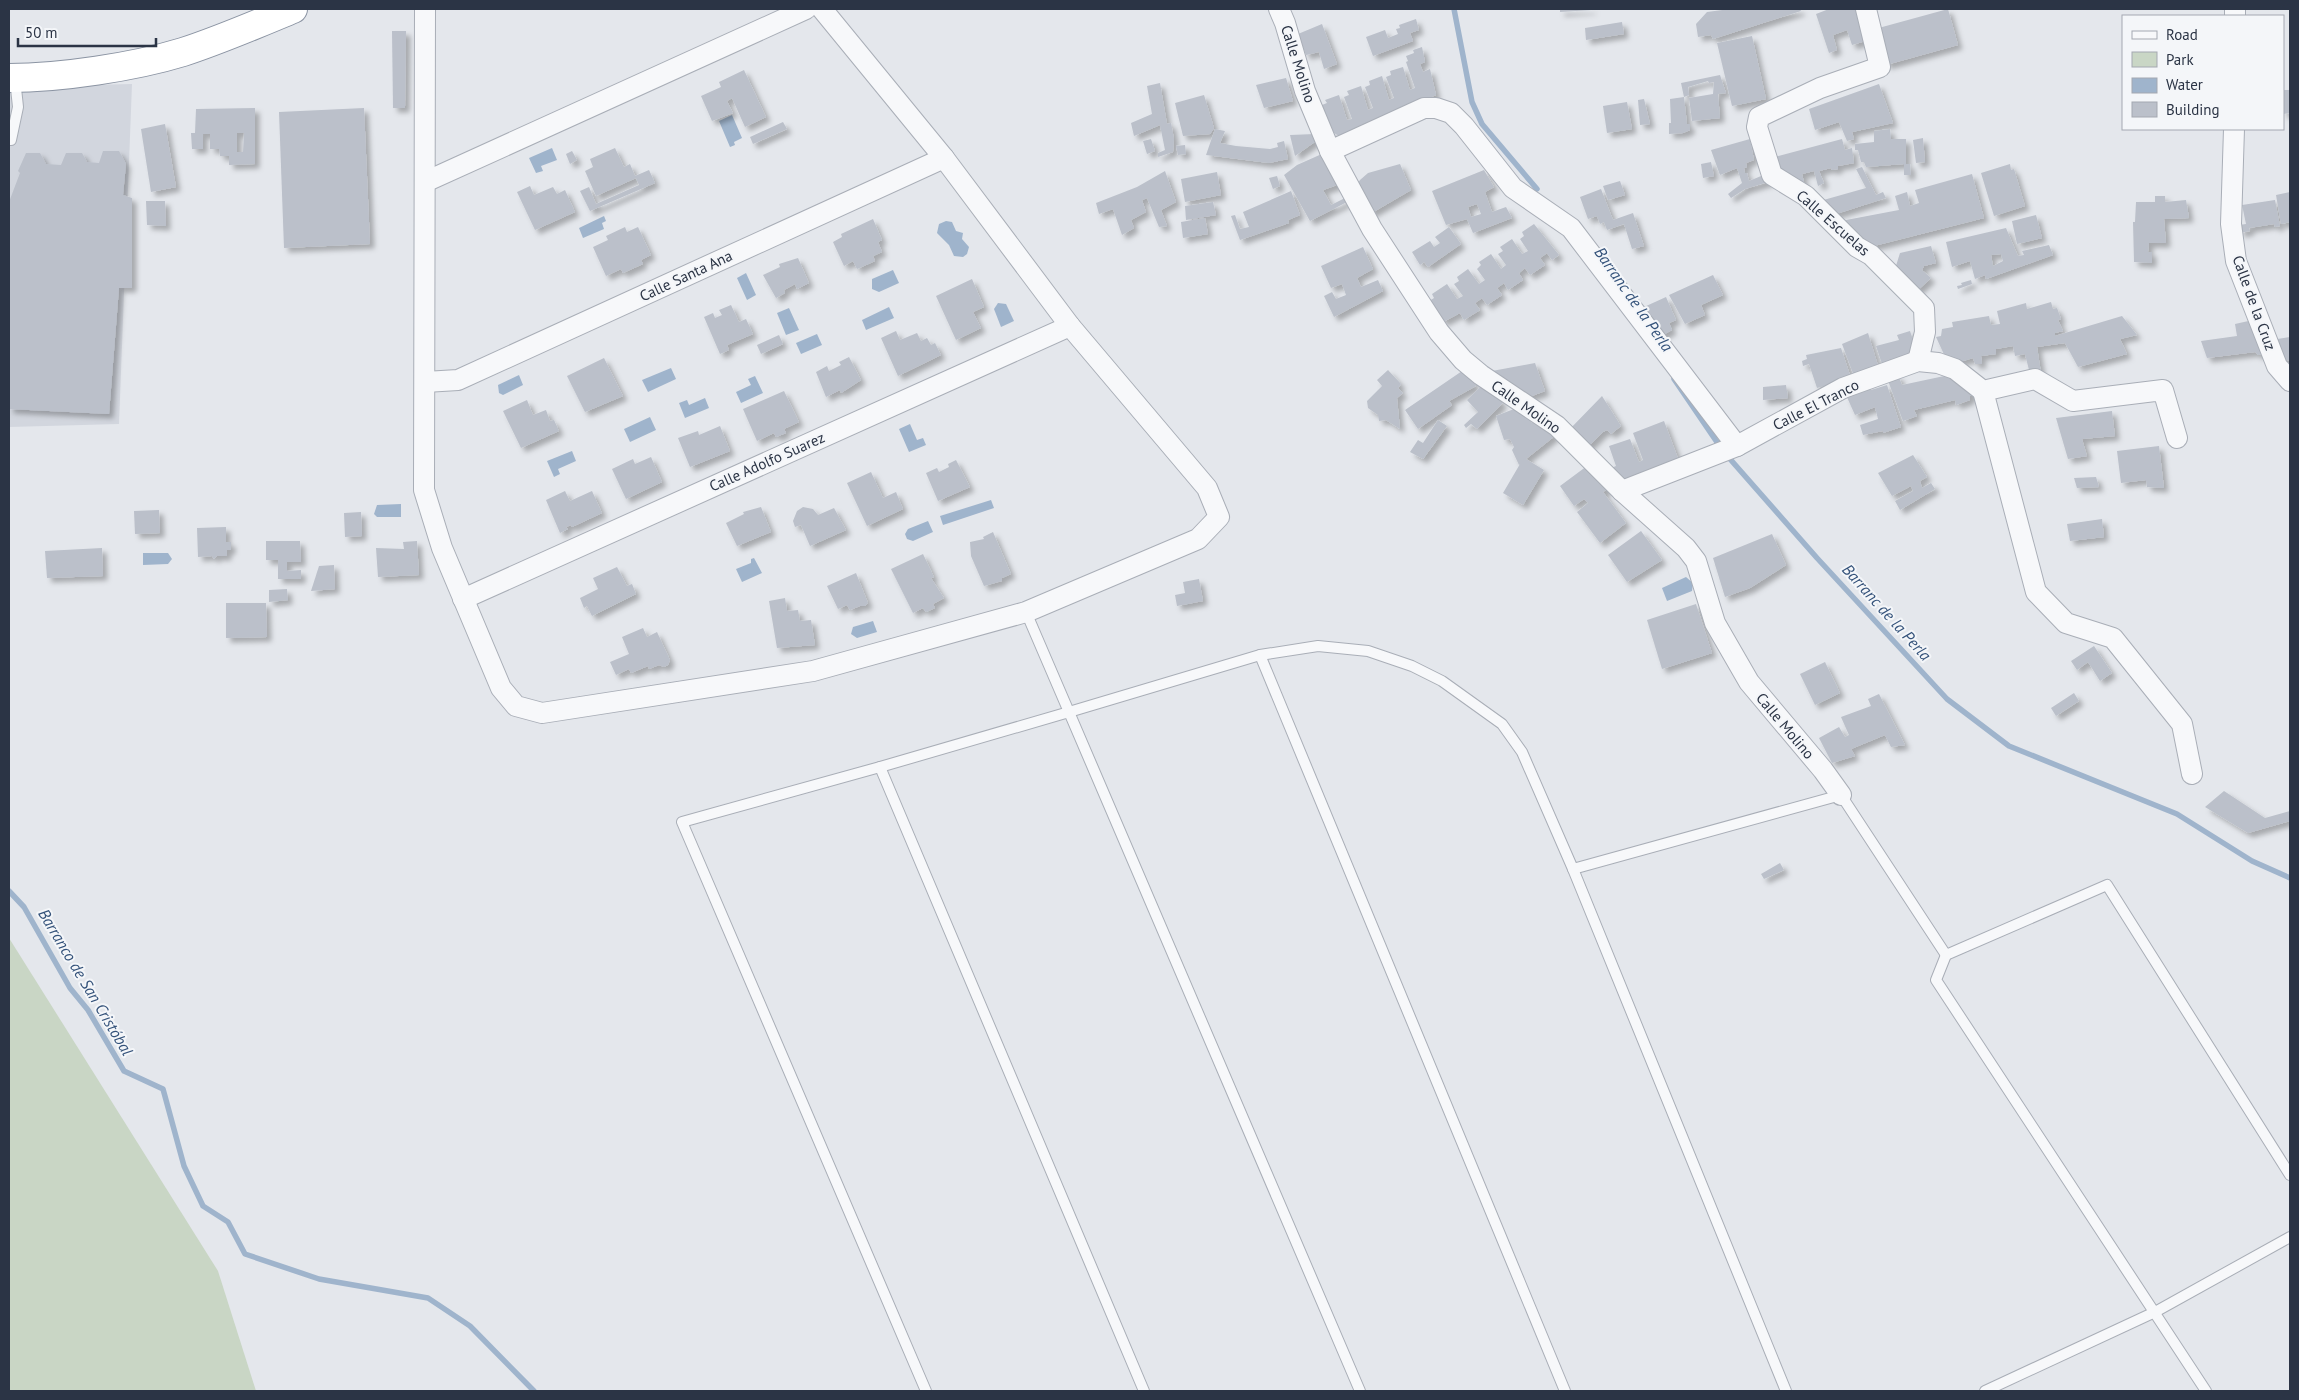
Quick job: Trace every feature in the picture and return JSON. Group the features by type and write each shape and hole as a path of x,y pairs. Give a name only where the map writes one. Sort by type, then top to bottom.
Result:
{"highway":[{"path":"12,78 56,76 108,68 182,52 293,9"}],"street":[{"path":"425,9 424,490 442,548 501,688 516,706 542,714 813,671 1026,612 1198,538 1219,517 1207,488 1070,326 944,158 822,9"},
{"path":"425,182 806,9"},
{"name":"Calle Molino","path":"1279,9 1285,23 1304,91 1330,151 1372,229 1438,332 1463,360 1481,375 1557,426 1622,491 1686,548 1696,561 1715,623 1749,682 1841,794"},
{"name":"Calle Escuelas","path":"1866,9 1880,67 1820,88 1759,117 1756,127 1772,175 1806,196 1857,247 1871,256 1924,308 1925,332 1918,361"},
{"path":"1330,151 1424,108 1436,108 1451,113 1464,126 1512,188 1571,228 1737,446"},
{"name":"Calle de la Cruz","path":"2234,130 2231,224 2236,261 2277,366 2290,381"},
{"name":"Calle Santa Ana","path":"425,382 458,380 944,158"},
{"name":"Calle Adolfo Suarez","path":"463,599 1070,326"},
{"name":"Calle El Tranco","path":"1622,491 1737,446 1843,388 1918,361 1938,363 1955,369 1983,390"},
{"path":"2177,438 2163,390 2073,401 2035,379 1983,390 2036,592 2066,623 2113,638 2182,724 2192,774"}],"lane":[{"path":"9,140 11,140 18,107 12,78"},
{"path":"1026,612 1360,1391"},
{"path":"926,1391 682,822 880,767 1260,655 1318,646 1368,651 1412,666 1442,681 1502,724 1522,752 1573,870 1786,1391"},
{"path":"1260,655 1565,1391"},
{"path":"880,767 1144,1391"},
{"path":"1573,870 1841,794 1946,955"},
{"path":"2206,1391 1936,980 1946,955 2107,885 2290,1175"},
{"path":"1986,1391 2155,1312 2290,1237"}],"shaded area":[{"path":"132,84 119,424 9,427 9,87"}],"green space":[{"path":"9,938 218,1271 256,1391 9,1391"}],"water":[{"path":"732,115 742,138 734,142 735,145 730,147 719,121"},
{"path":"552,148 557,160 541,166 543,171 536,173 529,158"},
{"path":"604,216 606,221 602,223 604,229 583,238 579,228"},
{"path":"946,221 952,222 956,231 963,233 962,239 969,247 967,254 963,257 954,256 949,245 937,233 939,224"},
{"path":"893,270 899,283 879,292 872,289 872,279"},
{"path":"746,273 756,295 747,300 737,278"},
{"path":"998,303 1006,304 1014,321 1001,327 994,309"},
{"path":"889,307 894,318 866,330 862,320"},
{"path":"789,308 799,330 786,335 777,313"},
{"path":"817,334 822,345 801,354 796,343"},
{"path":"671,368 676,379 648,392 642,380"},
{"path":"519,375 523,385 503,395 499,393 498,385"},
{"path":"755,376 763,393 741,403 736,392 751,385 748,379"},
{"path":"705,398 709,408 685,418 679,403 687,400 689,405"},
{"path":"650,417 656,430 630,442 624,429"},
{"path":"910,424 917,440 923,438 926,445 909,452 899,429"},
{"path":"572,451 576,461 558,469 560,474 554,477 547,461"},
{"path":"991,500 994,508 943,525 940,516"},
{"path":"401,504 401,517 377,517 374,514 377,505"},
{"path":"928,521 933,532 913,541 907,539 905,534 908,529"},
{"path":"143,553 168,553 172,559 168,564 143,565"},
{"path":"754,558 762,573 742,582 736,569 751,563 751,559"},
{"path":"1686,577 1693,583 1692,591 1667,601 1662,588"},
{"path":"873,621 877,632 857,638 851,634 853,627"}],"building":[{"path":"1560,9 1592,9 1592,10 1560,12"},
{"path":"1730,9 1800,9 1801,11 1713,39 1711,35 1698,37 1696,24 1707,12"},
{"path":"1829,9 1859,9 1869,40 1852,45 1847,30 1833,35 1837,50 1829,53 1816,14"},
{"path":"1948,9 1958,45 1886,65 1875,29"},
{"path":"1416,19 1419,30 1410,33 1413,41 1373,56 1366,37 1385,30 1388,38 1398,34 1396,29 1400,28 1399,25"},
{"path":"1622,22 1624,34 1586,40 1585,28"},
{"path":"1322,24 1337,64 1324,69 1319,52 1306,55 1298,34"},
{"path":"392,31 406,31 405,108 393,108"},
{"path":"1752,36 1766,99 1732,106 1717,43"},
{"path":"1422,47 1425,62 1420,64 1423,72 1430,69 1436,95 1341,137 1334,133 1322,105 1327,103 1325,100 1339,95 1347,120 1352,119 1344,97 1349,95 1347,91 1361,86 1368,110 1373,108 1365,87 1370,85 1369,81 1382,76 1389,100 1394,98 1386,77 1391,75 1390,71 1403,67 1410,90 1415,88 1406,62 1408,61 1406,56 1414,53 1413,50"},
{"path":"744,70 766,117 745,127 732,98 727,101 733,113 712,121 701,96 721,87 719,82"},
{"path":"1720,75 1726,93 1718,94 1720,118 1692,121 1689,98 1713,94 1714,82 1709,83 1708,81 1688,87 1689,95 1684,97 1681,83"},
{"path":"1286,78 1293,101 1264,108 1256,85"},
{"path":"1160,83 1167,124 1171,123 1174,139 1173,152 1158,157 1158,153 1165,150 1160,125 1134,136 1131,123 1152,114 1147,86"},
{"path":"1879,84 1893,123 1852,132 1854,139 1847,141 1839,122 1815,130 1809,109"},
{"path":"2284,90 2290,90 2290,113 2284,114"},
{"path":"1204,95 1214,128 1210,134 1183,136 1175,103"},
{"path":"1684,97 1687,124 1690,124 1690,130 1683,133 1669,134 1669,123 1671,123 1670,99"},
{"path":"1644,99 1650,124 1640,125 1638,100"},
{"path":"1627,102 1632,129 1607,133 1603,106"},
{"path":"255,108 255,164 229,165 229,156 220,156 219,149 210,149 210,134 203,134 203,149 192,149 191,133 195,133 196,109","holes":["237,133 244,133 243,152 237,152"]},
{"path":"364,108 370,244 284,248 279,112"},
{"path":"783,122 787,129 753,144 750,137"},
{"path":"165,124 176,187 151,192 141,129"},
{"path":"1215,129 1225,131 1220,143 1236,146 1270,149 1278,147 1277,143 1284,141 1288,159 1269,163 1206,155"},
{"path":"1890,129 1891,139 1906,139 1906,164 1910,164 1911,175 1904,175 1904,164 1866,167 1864,162 1861,162 1858,150 1855,150 1855,144 1874,142 1874,131"},
{"path":"1315,134 1316,141 1295,156 1290,135"},
{"path":"1923,138 1925,162 1916,163 1913,140"},
{"path":"1151,139 1155,151 1147,154 1143,141"},
{"path":"1750,139 1754,160 1746,163 1747,167 1744,168 1749,181 1766,174 1771,181 1745,189 1731,198 1728,194 1742,183 1737,168 1720,175 1711,150"},
{"path":"1842,139 1845,150 1852,148 1854,163 1838,166 1838,169 1832,170 1831,168 1819,171 1824,183 1818,186 1814,171 1802,174 1805,186 1774,170 1771,158"},
{"path":"1185,145 1186,154 1178,155 1176,146"},
{"path":"615,148 624,167 630,164 635,176 649,170 655,183 590,211 580,191 589,187 596,204 639,185 636,178 596,196 585,171 593,167 590,159"},
{"path":"103,151 119,151 126,164 123,195 132,198 132,288 119,288 109,414 9,409 9,202 20,173 18,171 26,153 40,153 46,164 61,165 66,153 82,153 87,162 99,163"},
{"path":"572,151 577,160 570,164 566,154"},
{"path":"1324,153 1340,184 1323,190 1331,205 1345,198 1347,202 1310,221 1284,175 1297,165"},
{"path":"1711,162 1714,176 1703,178 1701,164"},
{"path":"1400,164 1411,190 1370,214 1358,183 1368,173"},
{"path":"2010,164 2011,170 2014,169 2025,206 1994,216 1981,173"},
{"path":"1862,167 1876,195 1883,192 1886,198 1833,215 1820,201 1866,188 1856,169"},
{"path":"1484,170 1494,187 1485,192 1492,212 1506,207 1512,218 1473,233 1467,219 1446,225 1432,191","holes":["1477,204 1481,214 1471,217 1468,207"]},
{"path":"1165,171 1176,202 1161,210 1167,226 1159,227 1147,198 1142,200 1146,212 1131,220 1134,228 1122,235 1113,209 1099,214 1096,203 1137,187"},
{"path":"1217,172 1221,195 1185,202 1181,179"},
{"path":"1972,174 1984,218 1866,248 1843,225 1846,220 1899,210 1895,196 1907,192 1910,206 1919,203 1915,190"},
{"path":"1277,176 1280,186 1273,189 1269,178"},
{"path":"1620,181 1625,195 1608,200 1603,186"},
{"path":"530,186 534,195 553,187 557,194 565,190 575,212 535,230 517,192"},
{"path":"1601,189 1613,220 1633,213 1644,246 1632,249 1624,224 1607,230 1604,222 1600,224 1597,216 1588,219 1580,197"},
{"path":"1291,191 1300,215 1288,220 1289,223 1240,240 1231,216 1235,215 1240,229 1249,227 1243,212"},
{"path":"2290,192 2290,222 2281,224 2276,195"},
{"path":"2155,196 2165,196 2165,202 2186,200 2189,218 2164,219 2166,243 2149,243 2148,252 2152,252 2152,263 2134,262 2133,222 2135,222 2136,202 2155,202"},
{"path":"2275,200 2280,226 2275,227 2274,224 2249,228 2250,231 2240,233 2239,225 2246,224 2242,205"},
{"path":"146,201 165,201 166,226 147,225"},
{"path":"1213,202 1216,215 1186,220 1185,206"},
{"path":"2036,215 2042,238 2017,244 2012,221"},
{"path":"1205,218 1208,234 1183,238 1181,222"},
{"path":"873,219 882,240 878,242 882,252 873,256 875,261 857,269 853,261 844,266 833,242 842,237 841,234"},
{"path":"1534,224 1559,255 1552,260 1547,253 1540,258 1545,265 1530,275 1525,268 1519,273 1523,280 1508,290 1504,283 1497,288 1502,295 1487,305 1482,298 1475,303 1480,310 1464,320 1460,313 1443,322 1429,301 1434,298 1432,294 1447,284 1457,299 1463,296 1454,284 1459,281 1457,277 1468,269 1479,284 1485,280 1477,269 1481,265 1479,262 1491,254 1501,269 1506,265 1498,254 1503,251 1500,247 1512,239 1522,254 1528,251 1520,239 1524,236 1522,232"},
{"path":"625,227 627,232 638,227 651,255 641,260 643,264 623,273 621,269 606,276 593,247 608,240 606,236"},
{"path":"1449,227 1461,244 1428,267 1424,262 1420,265 1412,252 1430,241 1434,247 1440,243 1435,237"},
{"path":"2006,228 2018,256 2024,255 2022,251 2049,245 2053,255 1986,279 1985,275 1975,279 1970,261 1952,267 1946,242","holes":["2001,254 2003,261 1993,266 1991,255"]},
{"path":"1931,246 1936,263 1924,266 1922,270 1931,278 1917,291 1895,269 1900,253"},
{"path":"1363,247 1373,269 1357,278 1361,287 1378,280 1383,291 1334,317 1324,296 1332,292 1336,299 1346,295 1342,284 1331,288 1321,266"},
{"path":"798,258 809,283 797,289 795,284 784,290 785,293 776,298 763,275 780,267 779,264"},
{"path":"1713,275 1723,295 1701,305 1705,315 1685,324 1669,295"},
{"path":"972,279 984,307 973,312 981,328 956,340 936,296"},
{"path":"1971,280 1972,284 1958,289 1957,286 1962,285 1961,283"},
{"path":"1666,297 1676,320 1669,323 1672,330 1659,337 1644,307"},
{"path":"2051,302 2053,309 2057,308 2061,319 2058,320 2063,331 2055,333 2055,336 2122,316 2137,335 2120,339 2127,354 2078,367 2065,343 2037,347 2041,373 2030,374 2025,354 2015,356 2013,346 1996,349 1996,354 1981,356 1982,364 1975,364 1973,358 1953,364 1948,363 1936,337 1941,336 1942,329 1953,327 1952,322 1989,316 1991,325 2000,324 1997,311 2026,303 2027,309"},
{"path":"731,305 739,322 746,319 753,334 727,345 729,350 720,354 704,317 713,313 715,318 722,315 719,310"},
{"path":"2253,320 2267,353 2258,355 2255,352 2207,358 2201,341 2237,336 2235,324"},
{"path":"896,331 900,340 917,333 921,341 927,338 931,345 935,343 941,355 898,376 881,338"},
{"path":"1910,331 1915,346 1910,359 1883,367 1876,346 1899,340 1897,335"},
{"path":"1868,333 1879,369 1854,376 1842,344"},
{"path":"779,335 783,344 761,354 757,345"},
{"path":"2290,337 2290,360 2278,361 2271,340"},
{"path":"1841,348 1851,378 1817,388 1809,364 1803,366 1802,361 1807,359 1806,355"},
{"path":"849,357 861,380 841,393 840,390 826,397 816,372 827,366 829,371 841,365 839,362"},
{"path":"604,358 623,396 585,412 567,376"},
{"path":"1535,363 1545,391 1524,399 1492,371"},
{"path":"1465,369 1476,386 1449,401 1452,405 1418,429 1405,410"},
{"path":"1388,370 1401,384 1398,388 1403,393 1397,398 1400,429 1386,420 1379,421 1378,415 1368,408 1367,401 1382,386 1377,380"},
{"path":"1898,375 1902,385 1949,375 1949,378 1956,376 1957,385 1965,383 1977,395 1970,396 1970,400 1956,405 1955,400 1914,410 1917,416 1903,421 1887,378"},
{"path":"1483,384 1503,403 1477,429 1471,424 1466,428 1464,425 1478,412 1467,400"},
{"path":"1786,385 1788,398 1763,400 1763,387"},
{"path":"1869,385 1871,390 1887,385 1901,427 1883,433 1883,431 1863,435 1860,425 1878,419 1875,407 1855,415 1846,395"},
{"path":"784,391 799,422 784,429 786,433 776,437 774,433 757,441 743,409"},
{"path":"1602,396 1621,426 1611,434 1607,430 1603,432 1587,448 1568,431"},
{"path":"527,400 533,415 546,410 550,421 554,420 559,431 521,448 503,411"},
{"path":"1519,407 1532,423 1539,419 1556,435 1526,459 1544,470 1523,505 1503,493 1520,464 1512,450 1514,447 1510,439 1504,440 1496,416"},
{"path":"2112,411 2115,436 2082,439 2087,456 2068,459 2056,418"},
{"path":"1438,420 1447,426 1423,459 1410,452 1418,440 1423,443"},
{"path":"1664,421 1679,461 1626,481 1606,470 1616,466 1609,446 1630,439 1639,462 1643,460 1633,433"},
{"path":"720,426 730,451 690,467 678,438 698,431 699,435"},
{"path":"2159,446 2164,488 2147,487 2146,480 2121,483 2117,451"},
{"path":"1913,455 1927,477 1920,481 1922,488 1931,483 1935,489 1900,510 1895,501 1913,491 1911,486 1892,496 1878,473"},
{"path":"651,457 662,482 626,499 612,469 633,459 635,464"},
{"path":"956,460 970,487 938,501 926,473 937,468 939,472 949,467 948,464"},
{"path":"1587,466 1598,482 1601,480 1609,488 1603,492 1626,523 1600,543 1577,512 1588,503 1584,499 1574,506 1560,486"},
{"path":"871,472 883,498 896,492 903,509 867,526 847,483"},
{"path":"2096,477 2099,487 2077,488 2074,478"},
{"path":"565,491 570,501 592,491 602,513 572,527 571,525 566,527 568,529 560,533 546,500"},
{"path":"761,507 771,532 737,546 726,523 744,514 743,512"},
{"path":"803,507 813,509 818,515 834,508 846,530 810,546 801,525 795,527 793,521 797,511"},
{"path":"159,510 160,533 135,534 134,511"},
{"path":"361,512 362,536 345,537 344,513"},
{"path":"2102,519 2104,537 2070,541 2067,524"},
{"path":"226,527 226,542 231,542 231,550 227,550 227,556 217,556 214,559 212,556 198,557 197,528"},
{"path":"1641,531 1662,560 1627,582 1608,555"},
{"path":"993,532 1011,574 1002,578 1002,581 984,586 971,556 970,542 984,539 983,537"},
{"path":"1772,534 1786,565 1750,588 1725,597 1713,558"},
{"path":"266,541 300,541 301,562 287,562 287,571 301,570 301,579 278,579 278,560 266,560"},
{"path":"417,541 419,575 378,577 376,548 404,549 403,542"},
{"path":"102,548 103,576 47,578 45,551"},
{"path":"923,554 934,577 931,578 944,598 933,604 935,608 926,612 923,608 913,613 891,569"},
{"path":"334,565 335,589 311,591 319,566"},
{"path":"617,567 627,586 632,584 636,594 592,616 587,606 584,608 580,598 598,589 593,578"},
{"path":"856,573 868,603 865,606 850,610 847,605 838,609 827,586"},
{"path":"1199,579 1203,601 1177,606 1175,595 1185,593 1183,582"},
{"path":"287,589 288,600 269,602 269,590"},
{"path":"785,598 787,611 798,610 800,621 811,620 815,645 777,648 769,601"},
{"path":"226,603 266,603 267,637 226,638"},
{"path":"1696,604 1712,653 1662,669 1647,620"},
{"path":"643,628 647,637 657,632 670,660 668,665 664,667 659,665 649,669 648,666 631,673 629,669 616,675 610,662 629,654 622,637"},
{"path":"2094,646 2112,673 2100,681 2088,662 2077,670 2071,661"},
{"path":"1825,662 1840,693 1815,705 1800,674"},
{"path":"2074,693 2079,701 2056,716 2051,708"},
{"path":"1879,694 1905,745 1891,747 1885,735 1851,749 1855,756 1832,763 1819,738 1839,727 1845,737 1849,735 1841,717 1871,706 1868,699"},
{"path":"2224,791 2265,818 2290,811 2290,821 2248,833 2205,807"},
{"path":"1780,863 1784,870 1764,879 1761,874"}],"waterway":[{"name":"Barranc de la Perla","path":"1454,9 1472,102 1482,124 1537,189"},
{"name":"Barranc de la Perla","path":"1674,379 1723,451 1817,558 1947,699 2009,746 2177,814 2252,861 2290,878"},
{"name":"Barranco de San Cristóbal","path":"9,891 24,907 70,988 88,1010 124,1071 163,1089 184,1166 203,1206 228,1222 245,1254 319,1279 428,1298 470,1326 534,1391"}]}
